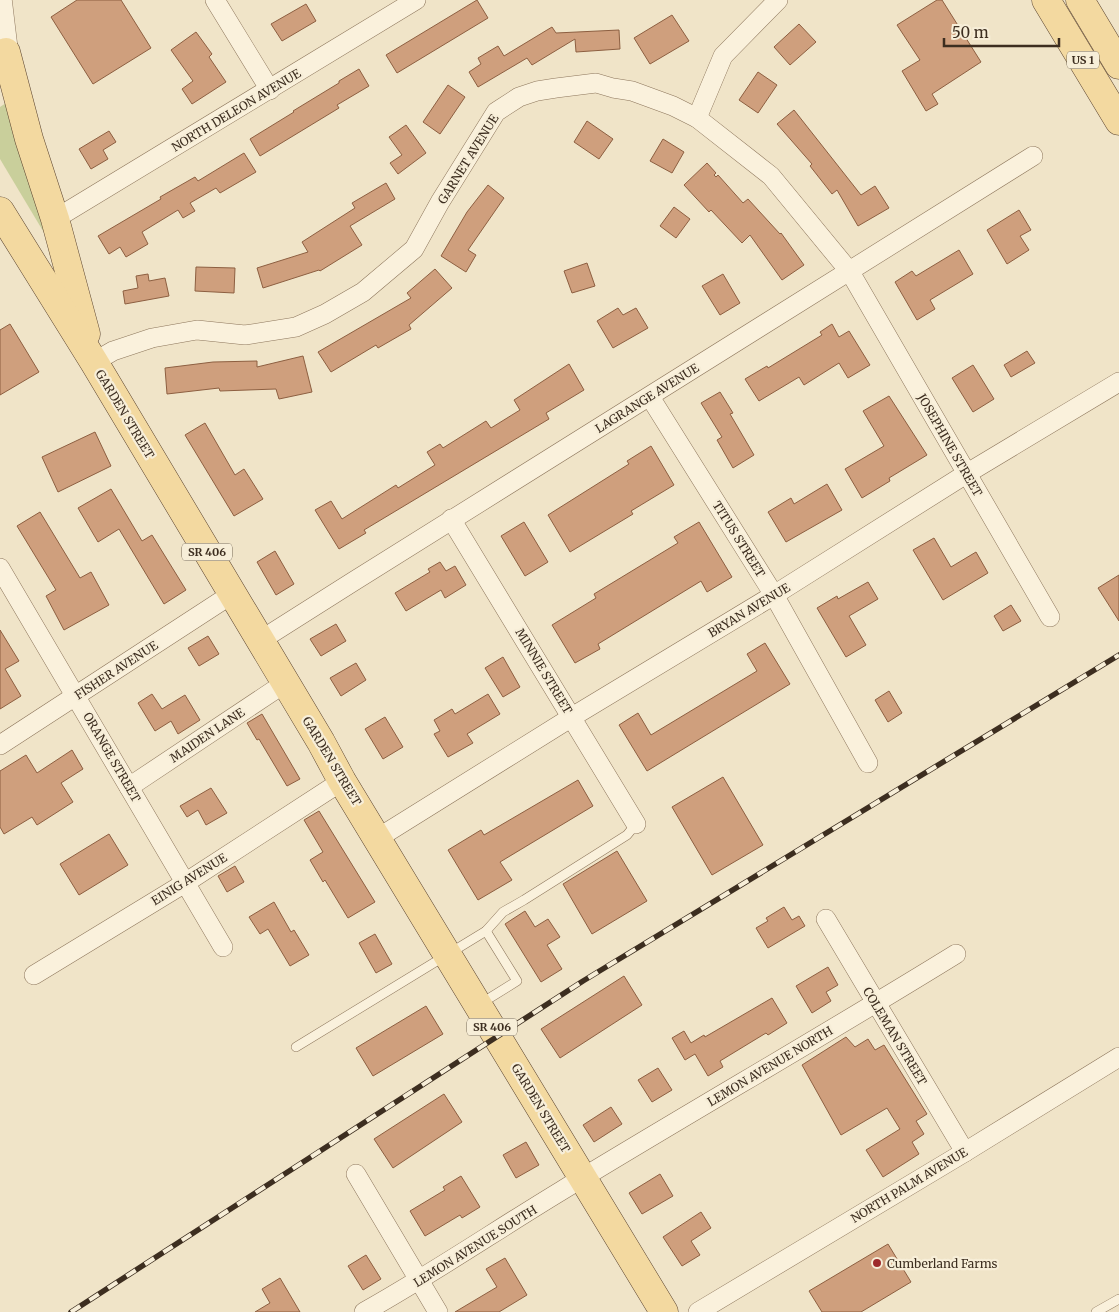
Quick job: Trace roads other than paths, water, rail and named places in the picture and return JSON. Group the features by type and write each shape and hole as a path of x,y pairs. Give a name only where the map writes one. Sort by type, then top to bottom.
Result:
{"main road":[{"name":"US 1","path":"1046,0 1119,121"},
{"name":"US 1","path":"1080,0 1119,65"},
{"path":"3,64 55,219 94,362"},
{"name":"GARDEN STREET","path":"4,225 94,362 321,742 342,781 664,1312"}],"street":[{"path":"215,0 270,90"},
{"name":"NORTH DELEON AVENUE","path":"55,219 416,0"},
{"path":"697,118 723,56 778,0"},
{"path":"0,2 3,64"},
{"name":"GARNET AVENUE","path":"94,362 114,352 152,338 198,330 244,335 296,327 326,314 363,292 414,249 440,202 496,112 519,98 537,91 596,83 632,91 697,118 771,176 850,272"},
{"name":"LAGRANGE AVENUE","path":"260,640 1033,156"},
{"name":"JOSEPHINE STREET","path":"850,272 1050,617"},
{"name":"BRYAN AVENUE","path":"378,838 572,716 774,596 966,474 1119,382"},
{"name":"TITUS STREET","path":"650,397 774,596 868,763"},
{"name":"MINNIE STREET","path":"451,519 636,824"},
{"name":"ORANGE STREET","path":"0,568 5,588 76,696 223,947"},
{"name":"FISHER AVENUE","path":"0,745 232,594"},
{"name":"MAIDEN LANE","path":"129,787 285,683"},
{"name":"EINIG AVENUE","path":"34,974 185,883 342,781"},
{"name":"COLEMAN STREET","path":"826,919 965,1152"},
{"name":"LEMON AVENUE NORTH","path":"584,1178 956,954"},
{"name":"NORTH PALM AVENUE","path":"698,1312 1119,1057"},
{"path":"356,1174 438,1312"},
{"name":"LEMON AVENUE SOUTH","path":"364,1312 420,1281 584,1178"}],"lane":[{"path":"296,1047 486,931 503,912 626,835 636,824"},
{"path":"478,1005 517,981 486,931"},
{"path":"1096,1312 1119,1300"}],"railway":[{"path":"71,1312 583,981 1119,655"}],"place":[{"name":"Cumberland Farms","path":"877,1263"}]}
